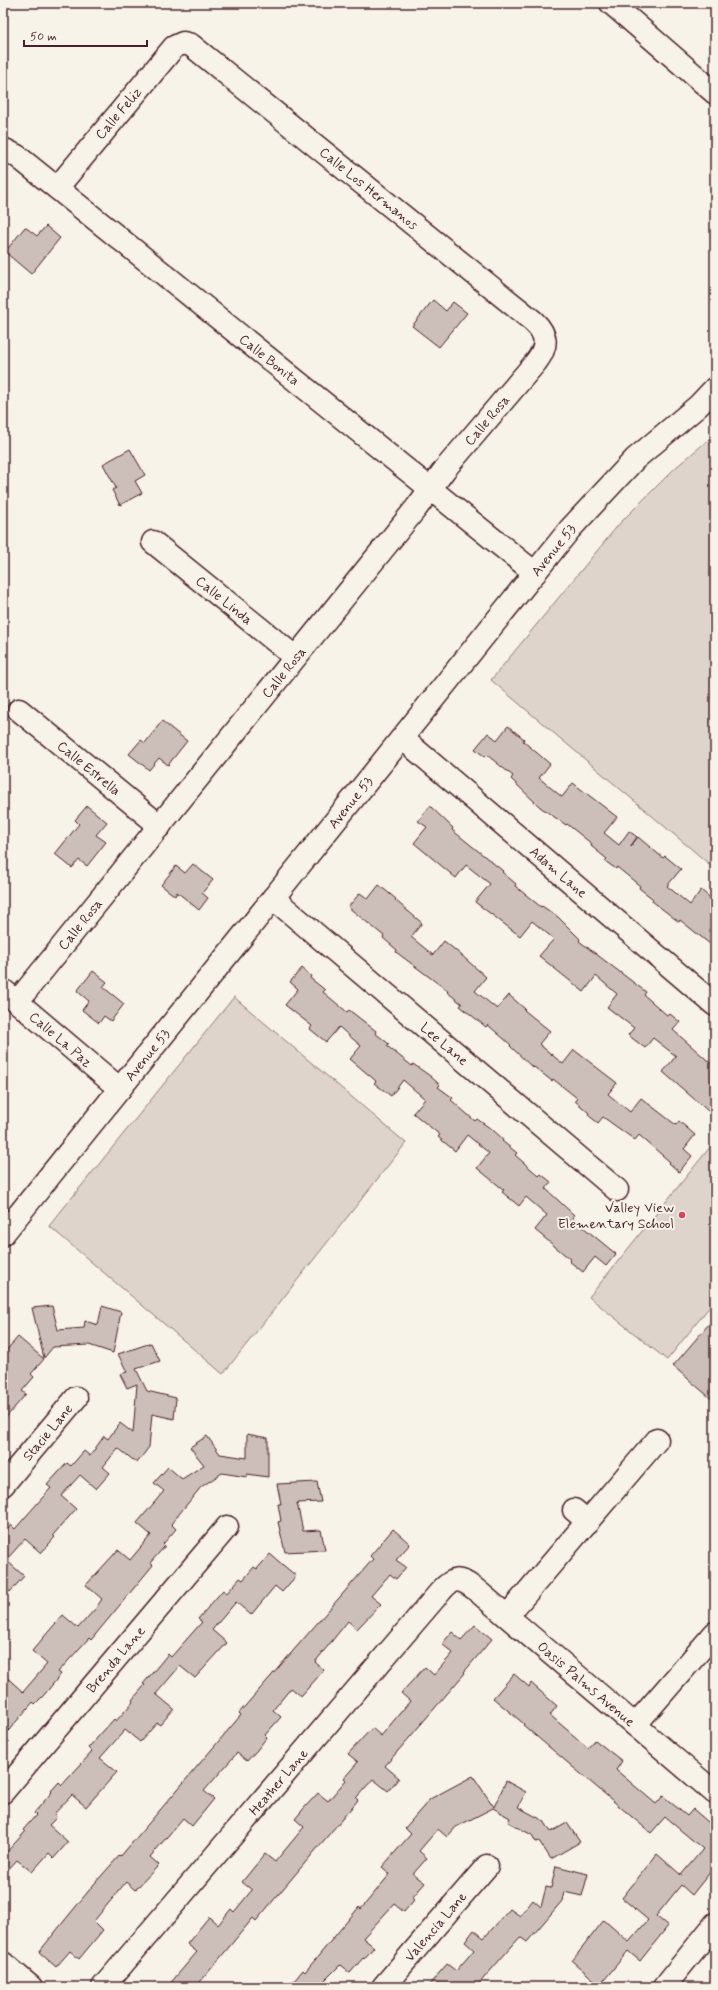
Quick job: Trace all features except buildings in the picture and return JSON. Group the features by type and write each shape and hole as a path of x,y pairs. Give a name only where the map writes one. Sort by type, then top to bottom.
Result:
{"street":[{"path":"611,3 715,92"},
{"name":"Calle Feliz","path":"57,188 166,56 174,47 183,43"},
{"name":"Calle Los Hermanos","path":"183,43 191,45 533,321 541,328 545,341"},
{"name":"Calle Bonita","path":"3,148 17,156 535,573"},
{"name":"Calle Rosa","path":"10,996 160,826 430,488 536,362 542,354 545,341"},
{"name":"Avenue 53","path":"3,1234 535,573 605,489 635,459 698,406 715,388"},
{"name":"Calle Linda","path":"153,542 295,657"},
{"name":"Calle Estrella","path":"19,710 160,826"},
{"name":"Adam Lane","path":"402,738 715,1006"},
{"name":"Lee Lane","path":"273,898 617,1190"},
{"name":"Calle La Paz","path":"10,996 120,1089"},
{"name":"Stacie Lane","path":"3,1485 76,1398"},
{"path":"507,1616 581,1516 657,1440"},
{"name":"Brenda Lane","path":"3,1792 227,1526"},
{"name":"Oasis Palms Avenue","path":"456,1579 465,1581 715,1793"},
{"name":"Heather Lane","path":"103,1987 440,1592 448,1583 456,1579"},
{"path":"635,1725 715,1633"},
{"name":"Valencia Lane","path":"383,1987 487,1866"},
{"path":"664,1987 715,1924"},
{"path":"3,1963 31,1987"}],"shaded area":[{"path":"715,434 715,869 491,680 620,523 674,469"},
{"path":"234,997 406,1143 223,1374 49,1226"},
{"name":"Valley View Elementary School","path":"715,1141 715,1300 667,1360 589,1297"}],"place":[{"name":"Valley View Elementary School","path":"682,1215"}]}
